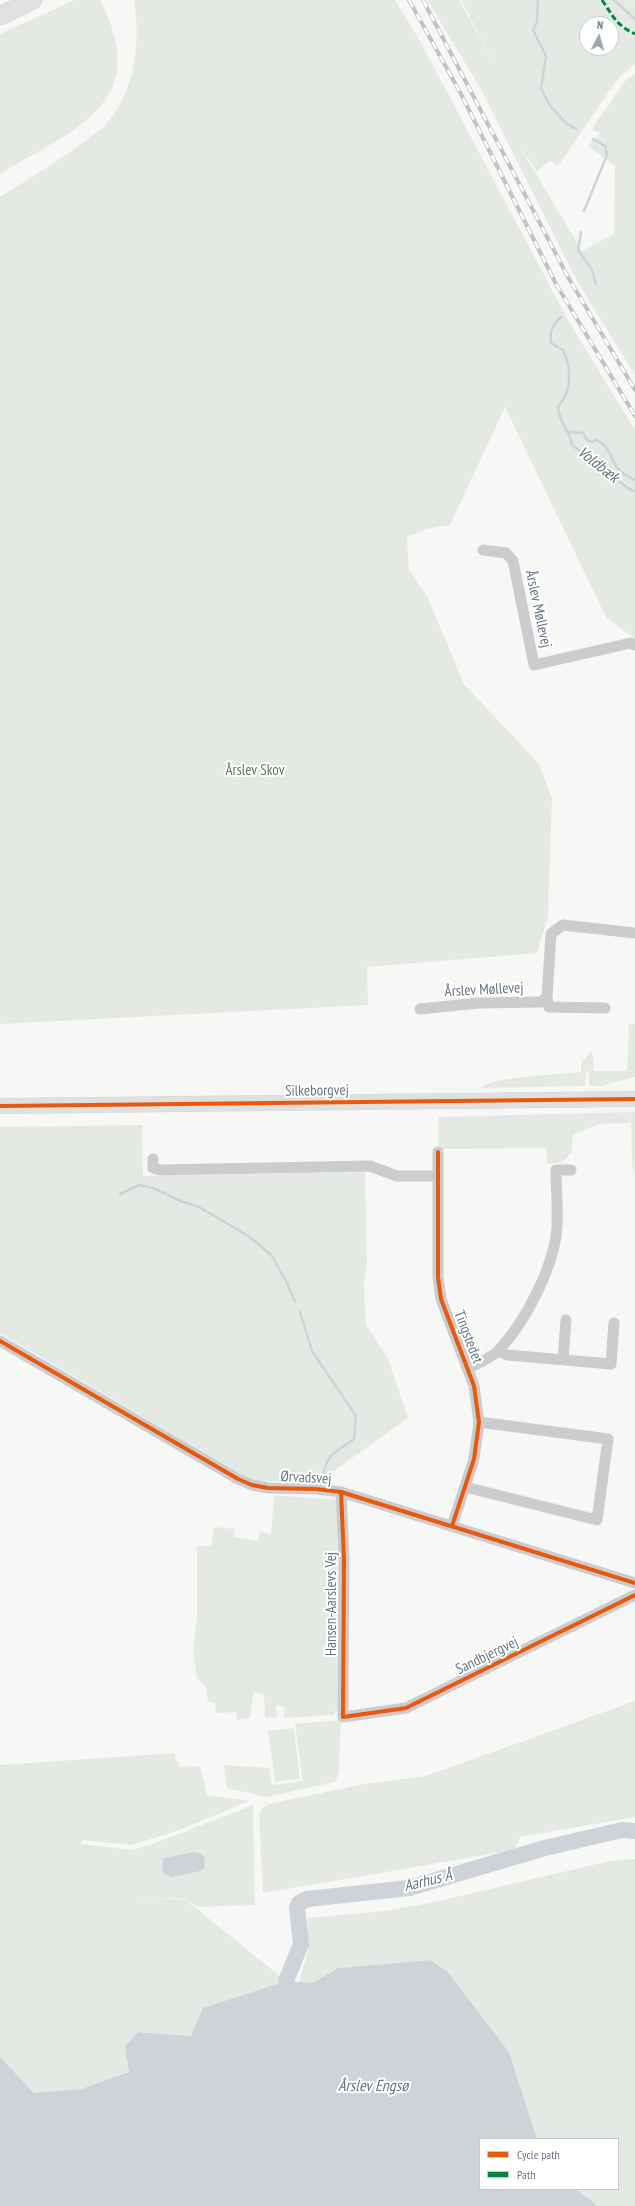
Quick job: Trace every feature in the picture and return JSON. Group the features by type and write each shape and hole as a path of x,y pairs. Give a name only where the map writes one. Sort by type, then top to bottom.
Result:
{"highway":[{"path":"1,16 33,0"}],"main road":[{"name":"Silkeborgvej","path":"0,1106 635,1098"}],"street":[{"name":"Årslev Møllevej","path":"483,550 506,553 513,561 534,665 631,643 635,645"},
{"path":"604,1008 549,1007 547,997 551,934 555,929 563,925 635,933"},
{"name":"Årslev Møllevej","path":"420,1009 479,1003 541,1002 547,997"},
{"name":"Tingstedet","path":"438,1152 438,1277 441,1299 468,1369 478,1403 479,1422 474,1459 452,1526"},
{"path":"153,1159 153,1168 160,1170 370,1166 397,1176 438,1176"},
{"name":"Tingstedet","path":"468,1369 498,1351 520,1322 538,1288 551,1258 557,1227 556,1170 571,1170"},
{"path":"563,1360 566,1320"},
{"name":"Tingstedet","path":"498,1351 507,1355 611,1364 614,1324"},
{"name":"Ørvadsvej","path":"0,1341 238,1480 252,1485 268,1488 316,1489 341,1492 635,1584"},
{"path":"465,1487 597,1520 608,1439 479,1422"},
{"name":"Hansen-Aarslevs Vej","path":"341,1492 344,1559 343,1717"},
{"name":"Sandbjergvej","path":"343,1717 406,1708 635,1595"}],"green space":[{"path":"75,0 100,0 114,35 118,65 112,89 98,109 78,127 0,174 0,34"},
{"name":"Årslev Skov","path":"134,0 395,0 420,41 569,322 635,430 635,639 606,617 505,407 450,525 426,529 407,537 409,569 428,598 464,684 539,764 552,799 548,916 537,953 367,967 368,1005 0,1024 0,197 78,146 106,124 117,109 125,95 134,64 136,48 136,16"},
{"path":"427,0 459,0 496,67 461,0 630,0 634,4 631,0 635,0 635,64 619,77 558,166 550,161 537,171 520,147 582,251 614,234 615,166 588,146 600,133 592,130 595,124 625,81 635,74 635,375 577,281 481,89"},
{"path":"629,1024 635,1024 635,1077 601,1086 589,1086 589,1071 586,1072 585,1086 481,1088 487,1084 498,1081 581,1072 581,1062 592,1051 594,1071 627,1071"},
{"path":"635,1112 635,1174 632,1166 631,1123 598,1124 573,1135 572,1152 561,1163 547,1163 546,1148 438,1149 438,1117"},
{"path":"142,1125 143,1176 365,1172 367,1263 364,1281 366,1325 388,1359 408,1418 331,1473 305,1481 263,1481 249,1479 0,1333 0,1127"},
{"path":"274,1495 336,1500 340,1644 340,1707 332,1715 284,1718 284,1708 279,1705 276,1706 277,1718 265,1717 264,1695 254,1692 250,1718 237,1720 236,1712 216,1713 215,1703 208,1702 206,1688 197,1678 193,1652 197,1616 197,1546 211,1546 214,1527 235,1529 234,1537 258,1541 260,1532 271,1534"},
{"path":"635,1701 635,1817 520,1837 515,1850 263,1893 259,1816 262,1809 268,1804 365,1784 426,1776"},
{"path":"341,1720 339,1772 335,1782 266,1797 227,1788 224,1765 269,1768 272,1785 303,1781 295,1724"},
{"path":"294,1728 300,1779 275,1782 268,1731"},
{"path":"175,1753 175,1759 181,1767 200,1766 207,1795 249,1801 177,1831 131,1845 83,1840 80,1844 131,1850 153,1844 253,1805 255,1905 197,1907 186,1899 137,1897 186,1900 286,1981 225,2001 191,2036 138,2032 125,2046 129,2072 81,2089 34,2093 0,2057 0,1765"},
{"path":"635,1859 635,2206 598,2206 577,2190 619,2190 619,2138 537,2138 509,2052 447,1971 430,1960 338,1968 312,1983 299,1982 308,1952 307,1918 384,1911 430,1903 610,1861"}],"water":[{"path":"194,1852 202,1854 205,1859 204,1868 200,1871 172,1877 163,1873 162,1864 164,1858"},
{"name":"Årslev Engsø","path":"430,1960 447,1971 509,2052 537,2138 479,2138 479,2190 577,2190 598,2206 0,2206 0,2057 34,2093 81,2089 129,2072 125,2046 138,2032 191,2036 203,2008 286,1981 312,1983 338,1968"}],"waterway":[{"name":"Voldbæk","path":"538,0 537,22 533,30 546,56 541,88 550,106 567,124 576,129"},
{"path":"614,0 635,19"},
{"name":"Voldbæk","path":"584,211 607,155 605,146 593,139"},
{"name":"Voldbæk","path":"581,232 578,250 592,270 596,284"},
{"name":"Voldbæk","path":"561,317 552,328 551,335 551,343 563,350 569,372 566,394 558,407 560,417 571,439 572,445 629,489 635,491"},
{"name":"Voldbæk","path":"569,432 583,433 587,440 592,442 596,440 601,442 608,450 617,468 635,480"},
{"path":"120,1194 139,1185 153,1188 183,1202 199,1207 240,1231 255,1241 272,1256 287,1283 295,1302"},
{"path":"300,1312 312,1351 356,1416 354,1439 330,1457 323,1476"},
{"name":"Aarhus Å","path":"286,1981 301,1944 297,1908 299,1903 307,1899 409,1888 545,1848 622,1830 635,1831"}],"railway":[{"path":"409,0 461,94 556,284 635,416"},
{"path":"423,0 568,277 635,390"}],"marked path":[{"path":"602,0 619,24 635,34"}],"cycle path":[{"path":"0,1106 635,1099"},
{"path":"438,1152 438,1277 441,1299 474,1386 479,1422 474,1459 452,1526"},
{"path":"0,1341 238,1479 252,1485 268,1488 316,1489 341,1492 635,1583"},
{"path":"341,1492 344,1559 343,1717 406,1708 635,1595"}]}
